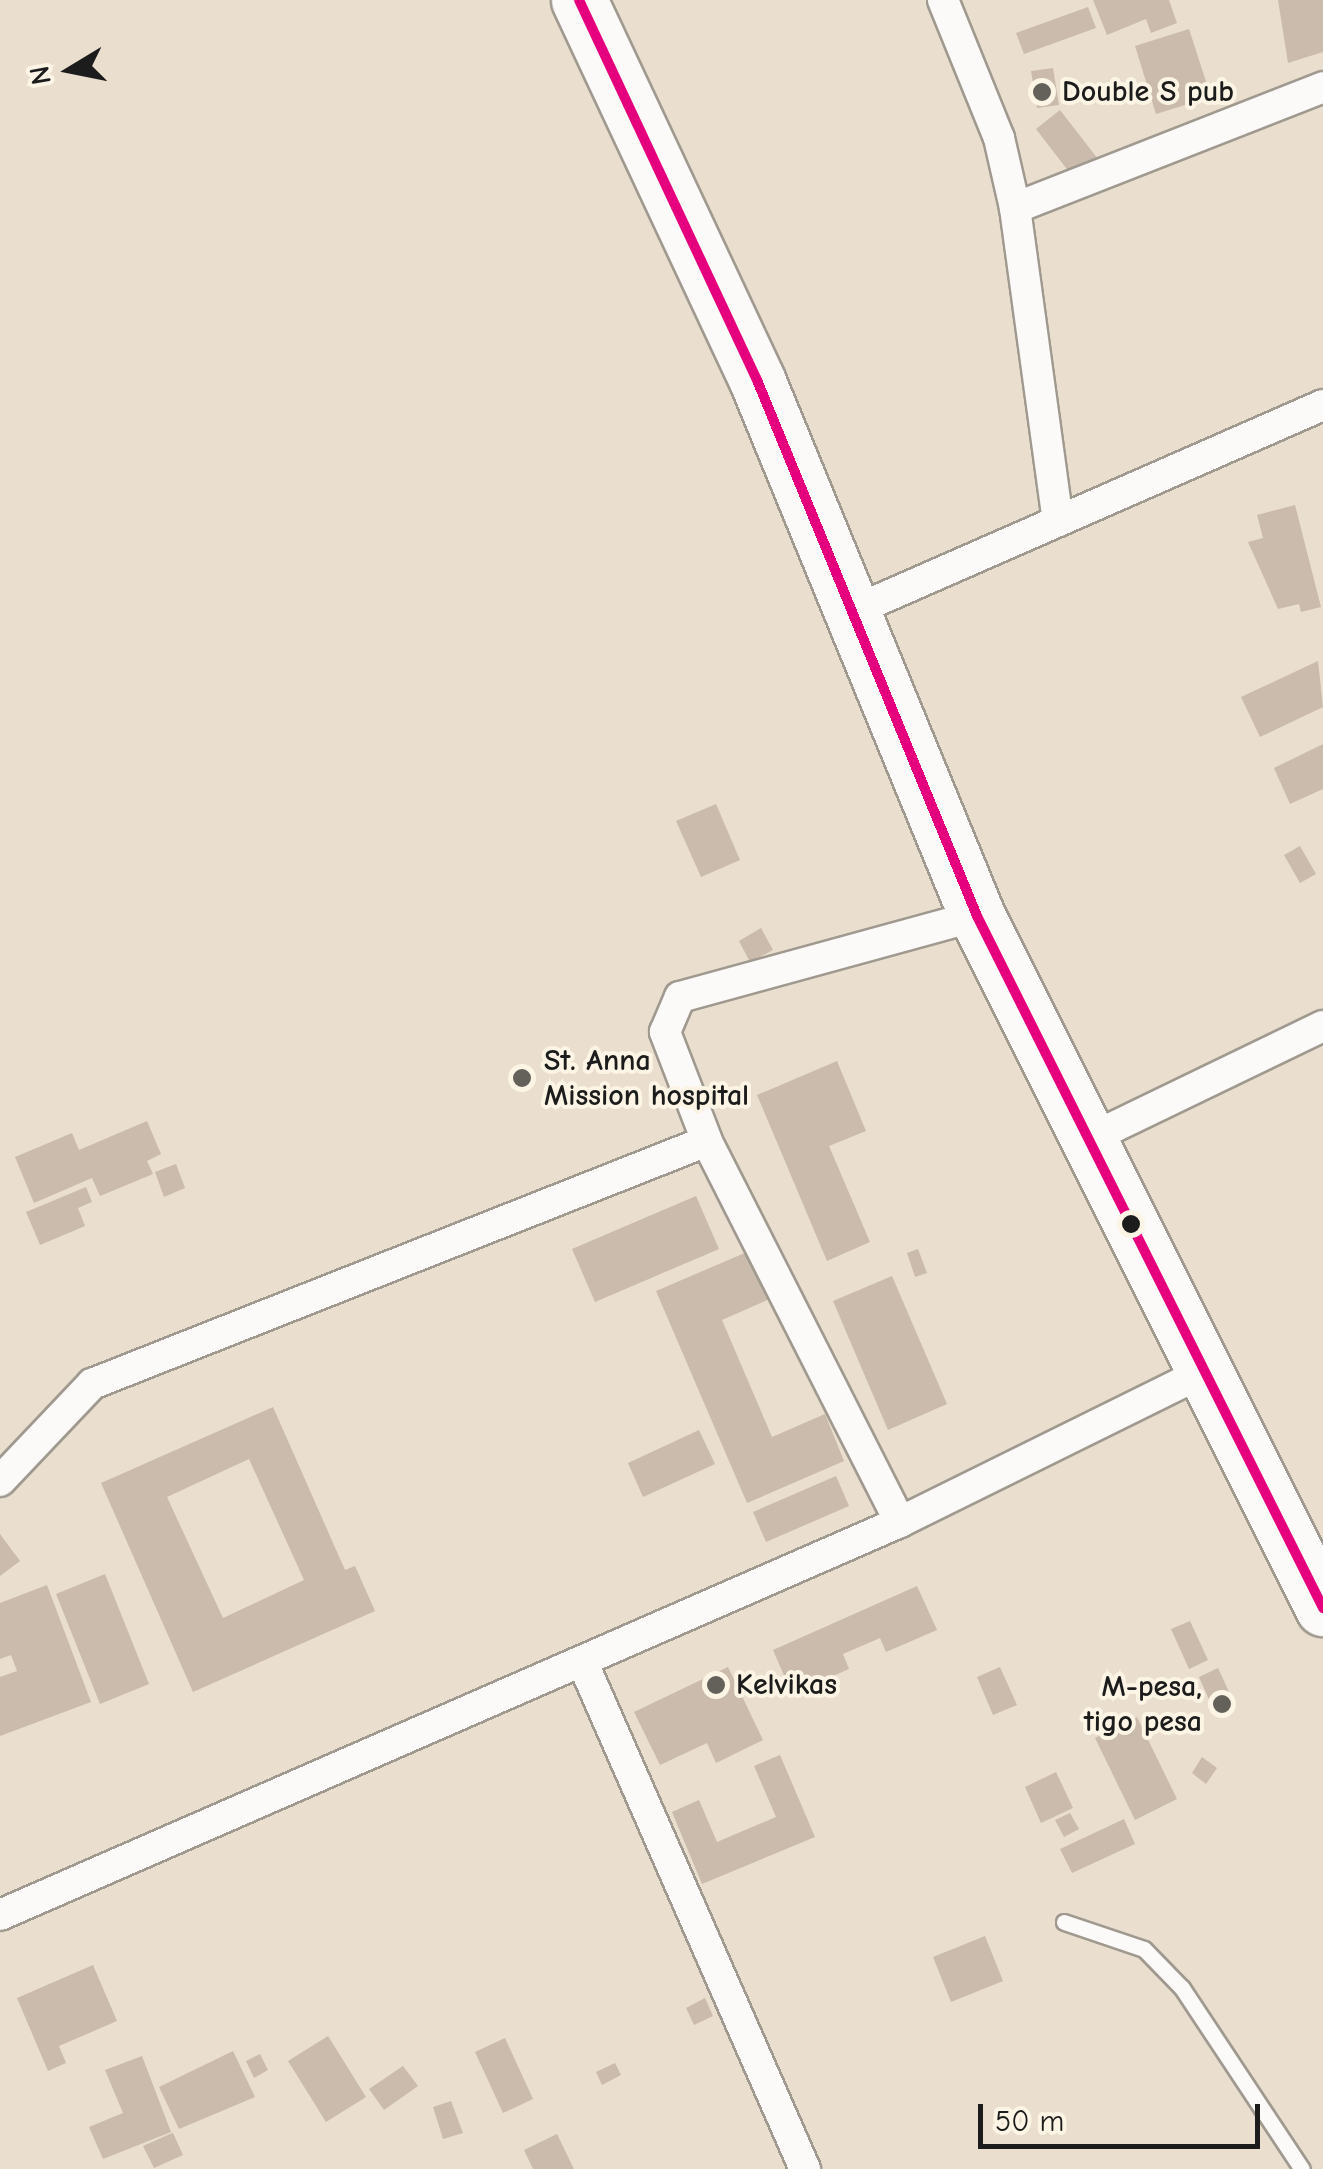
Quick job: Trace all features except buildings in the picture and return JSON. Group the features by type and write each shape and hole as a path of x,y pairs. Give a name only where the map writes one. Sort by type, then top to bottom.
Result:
{"highway":[{"path":"579,0 757,380 977,916 1085,1141 1207,1370 1323,1608"}],"street":[{"path":"943,0 999,138 1016,208 1058,522"},
{"path":"1016,208 1323,87"},
{"path":"852,612 1323,405"},
{"path":"900,1522 707,1141 666,1046 667,1018 680,997 977,916"},
{"path":"1085,1141 1323,1026"},
{"path":"0,1481 92,1384 707,1141"},
{"path":"0,1915 900,1522 1207,1370"},
{"path":"582,1661 805,2169"}],"lane":[{"path":"1064,1922 1144,1949 1170,1975 1302,2169"}],"transit line":[{"path":"579,0 757,380 977,916 1323,1608"}],"place":[{"name":"Double S pub","path":"1042,92"},
{"name":"St. Anna Mission hospital","path":"522,1078"},
{"name":"Kelvikas","path":"716,1685"},
{"name":"M-pesa, tigo pesa","path":"1222,1704"}]}
